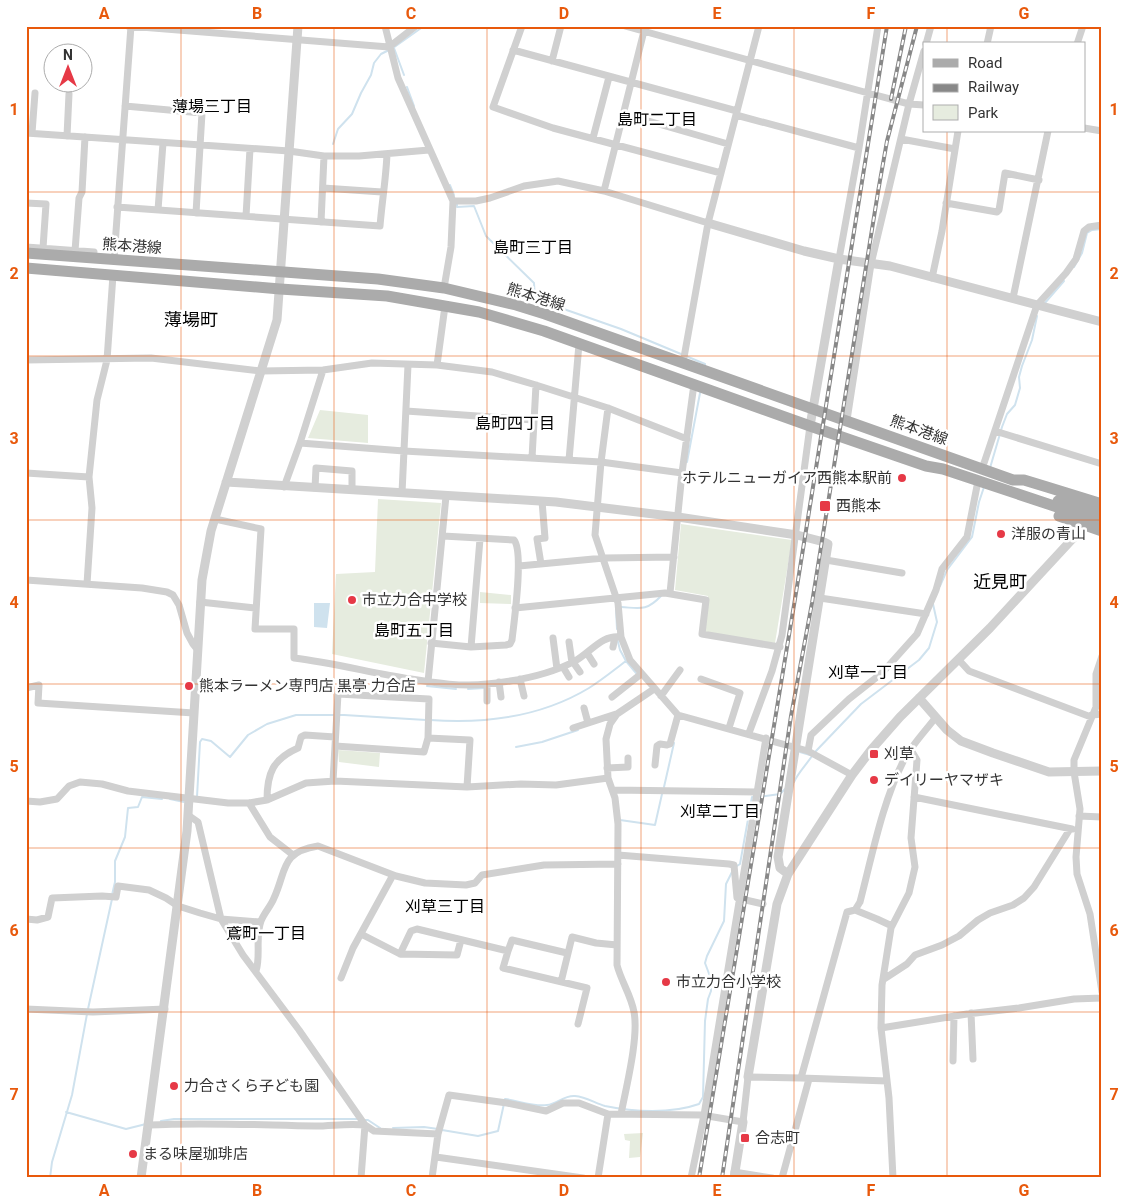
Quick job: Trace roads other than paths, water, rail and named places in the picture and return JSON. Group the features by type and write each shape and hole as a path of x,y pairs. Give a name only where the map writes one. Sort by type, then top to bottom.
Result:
{"main road":[{"name":"熊本港線","path":"26,253 378,279 444,288 516,305 814,408 1013,480 1024,480 1097,515 1102,531"},
{"name":"熊本港線","path":"26,268 387,296 445,306 512,321 926,466 943,469 1097,515"},
{"name":"熊本港線","path":"926,466 940,474 977,486 1097,515"}],"street":[{"path":"87,584 92,508 89,477 97,400 107,360 130,26 389,47 416,26"},
{"path":"142,1178 165,1009 190,798 200,602 204,562 226,482 277,320 298,26"},
{"path":"385,26 398,78 453,202 451,247 444,288"},
{"path":"522,26 492,107 553,128 721,173"},
{"path":"552,61 561,26"},
{"path":"625,26 868,93 910,104 923,105"},
{"path":"683,362 708,224 759,26"},
{"path":"749,733 780,647 797,535 810,426 859,148 878,26"},
{"path":"927,42 931,26"},
{"path":"987,42 991,26"},
{"path":"1078,42 1082,26"},
{"path":"604,191 644,31"},
{"path":"513,50 859,148"},
{"path":"847,420 871,264 923,55"},
{"path":"593,138 609,77"},
{"path":"35,93 29,133 289,151 324,156 387,154 429,150"},
{"path":"67,136 70,94"},
{"path":"125,106 202,113 196,212"},
{"path":"624,114 728,144"},
{"path":"1086,128 1102,131"},
{"path":"932,278 958,132"},
{"path":"1013,298 1048,132"},
{"path":"75,251 79,198 82,192 85,137"},
{"path":"901,139 955,149"},
{"path":"158,210 163,143"},
{"path":"246,216 250,149"},
{"path":"117,206 380,226 382,192 386,181 387,154"},
{"path":"320,222 324,156"},
{"path":"946,203 997,212 999,210 1005,172 1039,180"},
{"path":"453,202 476,201 524,186 558,181 604,191 708,224 804,251 839,259 890,266 1102,322"},
{"path":"322,188 382,192"},
{"path":"26,203 46,204 43,248"},
{"path":"982,469 1037,305 1062,279 1076,259 1084,231 1089,227 1102,225"},
{"path":"26,247 94,252"},
{"path":"437,365 445,306"},
{"path":"569,460 579,344"},
{"path":"26,360 151,358 261,371 323,370 372,363 437,365 492,372 536,385 608,408 687,439"},
{"path":"402,493 408,365"},
{"path":"284,487 323,370"},
{"path":"670,593 682,473 694,384"},
{"path":"532,458 536,385"},
{"path":"608,408 601,462 595,536 616,597 618,637 614,647"},
{"path":"406,411 534,420"},
{"path":"995,431 1102,464"},
{"path":"300,443 601,462 682,473"},
{"path":"315,488 316,468 352,471 352,490"},
{"path":"26,473 89,477"},
{"path":"226,482 597,506 797,535 828,544 778,857 780,868 788,874"},
{"path":"808,750 810,735 849,699 882,673 917,634 942,569 967,537 977,486"},
{"path":"428,682 446,496"},
{"path":"541,564 538,540 545,538 542,501"},
{"path":"772,1178 734,1175 748,1077 777,904 788,874 852,775 889,730 990,628 1097,515"},
{"path":"215,519 261,529 255,629 294,629 294,658 428,682 487,684 560,668 587,653 604,639 618,637"},
{"path":"431,643 471,646 510,644 515,608 518,544 514,540 443,536"},
{"path":"471,646 480,539"},
{"path":"518,566 604,558 674,557"},
{"path":"826,560 902,573"},
{"path":"26,580 160,590 173,595 179,605 187,633 198,649"},
{"path":"515,608 670,593 706,600 702,634 780,647"},
{"path":"820,598 926,614"},
{"path":"200,602 255,608"},
{"path":"618,637 627,654 642,674 678,715 808,750 852,775"},
{"path":"553,638 560,668 568,678"},
{"path":"569,642 572,662 580,672"},
{"path":"587,653 594,664"},
{"path":"1102,656 1096,674 1096,707 1074,760 1080,809 1077,874 1090,914 1102,992"},
{"path":"958,659 969,671 1091,716 1102,714"},
{"path":"661,696 680,670"},
{"path":"612,697 642,674"},
{"path":"520,678 524,696"},
{"path":"702,679 740,694 729,728"},
{"path":"499,682 501,697"},
{"path":"487,684 488,701"},
{"path":"26,688 39,685 38,703 194,713"},
{"path":"573,728 617,714 654,689"},
{"path":"333,781 335,737 338,694 429,699 428,738 424,752 335,746"},
{"path":"919,698 946,730 961,741 992,754 1050,772 1102,771"},
{"path":"584,708 588,723"},
{"path":"617,714 607,732 608,778 616,798 618,824 617,965 634,1009 636,1020 630,1069 621,1114"},
{"path":"655,765 657,746 658,744 670,744 678,715"},
{"path":"854,910 860,902 885,811 906,756 936,718"},
{"path":"267,800 270,772 284,754 298,748 301,737 305,735 335,737"},
{"path":"428,738 470,740 467,787"},
{"path":"691,1178 704,1115 766,738"},
{"path":"893,1178 892,1131 882,1028 882,985 892,926 909,893 915,867 911,838 917,760 911,750"},
{"path":"607,768 628,767 628,758"},
{"path":"26,801 57,800 69,786 80,782 102,784 128,791 228,803 249,803 267,800 304,783 333,781 467,787 521,784 556,786 608,778"},
{"path":"613,790 756,792"},
{"path":"914,797 1070,829 1078,829"},
{"path":"249,803 270,837 293,856"},
{"path":"188,815 198,822 221,918 256,971 365,1125 374,1131 438,1134"},
{"path":"1079,816 1102,817"},
{"path":"884,979 907,964 914,955 942,945 959,936 978,920 990,913 1013,905 1024,898 1034,887 1070,829"},
{"path":"256,971 260,922 274,898 281,875 293,856 304,848 318,846 393,875 425,883 466,886 475,883 482,876 544,865 618,864"},
{"path":"618,855 729,864 734,866 737,898 763,904"},
{"path":"341,978 361,934 393,875"},
{"path":"26,919 37,920 48,917 52,898 102,896 116,898 118,886 149,890 178,906 221,918 260,922"},
{"path":"801,1078 847,912 854,910 877,918 892,926"},
{"path":"400,954 411,931 417,929 508,951"},
{"path":"361,934 400,954 457,955 461,940"},
{"path":"561,982 572,937 596,943 617,945"},
{"path":"567,953 512,940 503,968 587,988 578,1024"},
{"path":"882,1028 1074,999 1102,998"},
{"path":"26,1009 93,1012 165,1009"},
{"path":"972,1013 973,1059"},
{"path":"953,1061 954,1016"},
{"path":"748,1077 887,1080"},
{"path":"782,1178 809,1079"},
{"path":"432,1178 438,1134 449,1095 507,1103 546,1111 563,1103 580,1103 608,1114 704,1115 743,1122"},
{"path":"598,1178 608,1114"},
{"path":"148,1125 196,1123 317,1126 351,1123 365,1125"},
{"path":"360,1178 365,1125"},
{"path":"436,1157 583,1178"}],"water":[{"path":"314,603 330,603 327,628 314,627"}],"waterway":[{"path":"393,48 424,26"},
{"path":"394,48 404,75"},
{"path":"333,144 338,129 352,114 371,75 374,63 381,54 389,50"},
{"path":"407,87 414,106"},
{"path":"450,185 454,195"},
{"path":"457,204 457,207 474,206 486,236 534,283 535,299 621,329 705,365"},
{"path":"1074,267 1082,253 1087,233 1092,230 1102,229"},
{"path":"1044,304 1064,281"},
{"path":"990,468 1007,414 1015,405 1020,388 1019,377 1032,340 1037,316"},
{"path":"687,462 700,393"},
{"path":"940,586 947,570 972,537 984,487"},
{"path":"621,607 646,607 661,596"},
{"path":"815,752 861,704 919,660 929,648 937,622 933,604"},
{"path":"616,609 617,629"},
{"path":"430,720 471,721 512,716 552,706 571,698 594,685 626,661 620,650 617,638"},
{"path":"626,661 636,673"},
{"path":"427,686 456,689"},
{"path":"468,689 484,688"},
{"path":"197,797 200,742 202,739 211,741 230,757 248,735 267,724 296,715 344,715 426,720"},
{"path":"516,747 542,742 578,730"},
{"path":"664,787 674,743"},
{"path":"800,752 810,755"},
{"path":"794,782 812,756"},
{"path":"758,797 780,794 786,788"},
{"path":"620,820 655,825 662,794"},
{"path":"112,895 115,882 115,861 125,837 128,808 138,807 142,797 162,799"},
{"path":"737,866 740,864 752,797 754,797"},
{"path":"170,799 184,802"},
{"path":"442,1130 478,1136 498,1131 505,1099 532,1105 542,1105 575,1096 605,1106 628,1110 652,1111 665,1111 699,1104 703,1097 705,1021 711,991 711,979 705,963 724,921 726,884 732,872"},
{"path":"88,1009 112,899"},
{"path":"50,1178 52,1162 72,1095 87,1014"},
{"path":"66,1112 126,1129 146,1124"},
{"path":"161,1121 174,1119 358,1119"},
{"path":"363,1120 368,1120 380,1128"},
{"path":"393,1128 424,1127 438,1129"}],"railway":[{"path":"699,1178 887,26"},
{"path":"891,99 906,26"},
{"path":"722,1178 791,716 812,603 878,192 887,141 917,26"}],"place":[{"name":"ホテルニューガイア西熊本駅前","path":"902,478"},
{"name":"西熊本","path":"825,506"},
{"name":"洋服の青山","path":"1001,534"},
{"name":"市立力合中学校","path":"352,600"},
{"name":"熊本ラーメン専門店 黒亭 力合店","path":"189,686"},
{"name":"刈草","path":"874,754"},
{"name":"デイリーヤマザキ","path":"874,780"},
{"name":"市立力合小学校","path":"666,982"},
{"name":"力合さくら子ども園","path":"174,1086"},
{"name":"合志町","path":"745,1138"},
{"name":"まる味屋珈琲店","path":"133,1154"}],"district":[{"name":"薄場三丁目","path":"212,106"},
{"name":"島町二丁目","path":"657,119"},
{"name":"島町三丁目","path":"533,247"},
{"name":"薄場町","path":"191,320"},
{"name":"島町四丁目","path":"515,423"},
{"name":"近見町","path":"1000,582"},
{"name":"島町五丁目","path":"414,630"},
{"name":"刈草一丁目","path":"868,672"},
{"name":"刈草二丁目","path":"720,811"},
{"name":"刈草三丁目","path":"445,906"},
{"name":"鳶町一丁目","path":"266,933"}]}
